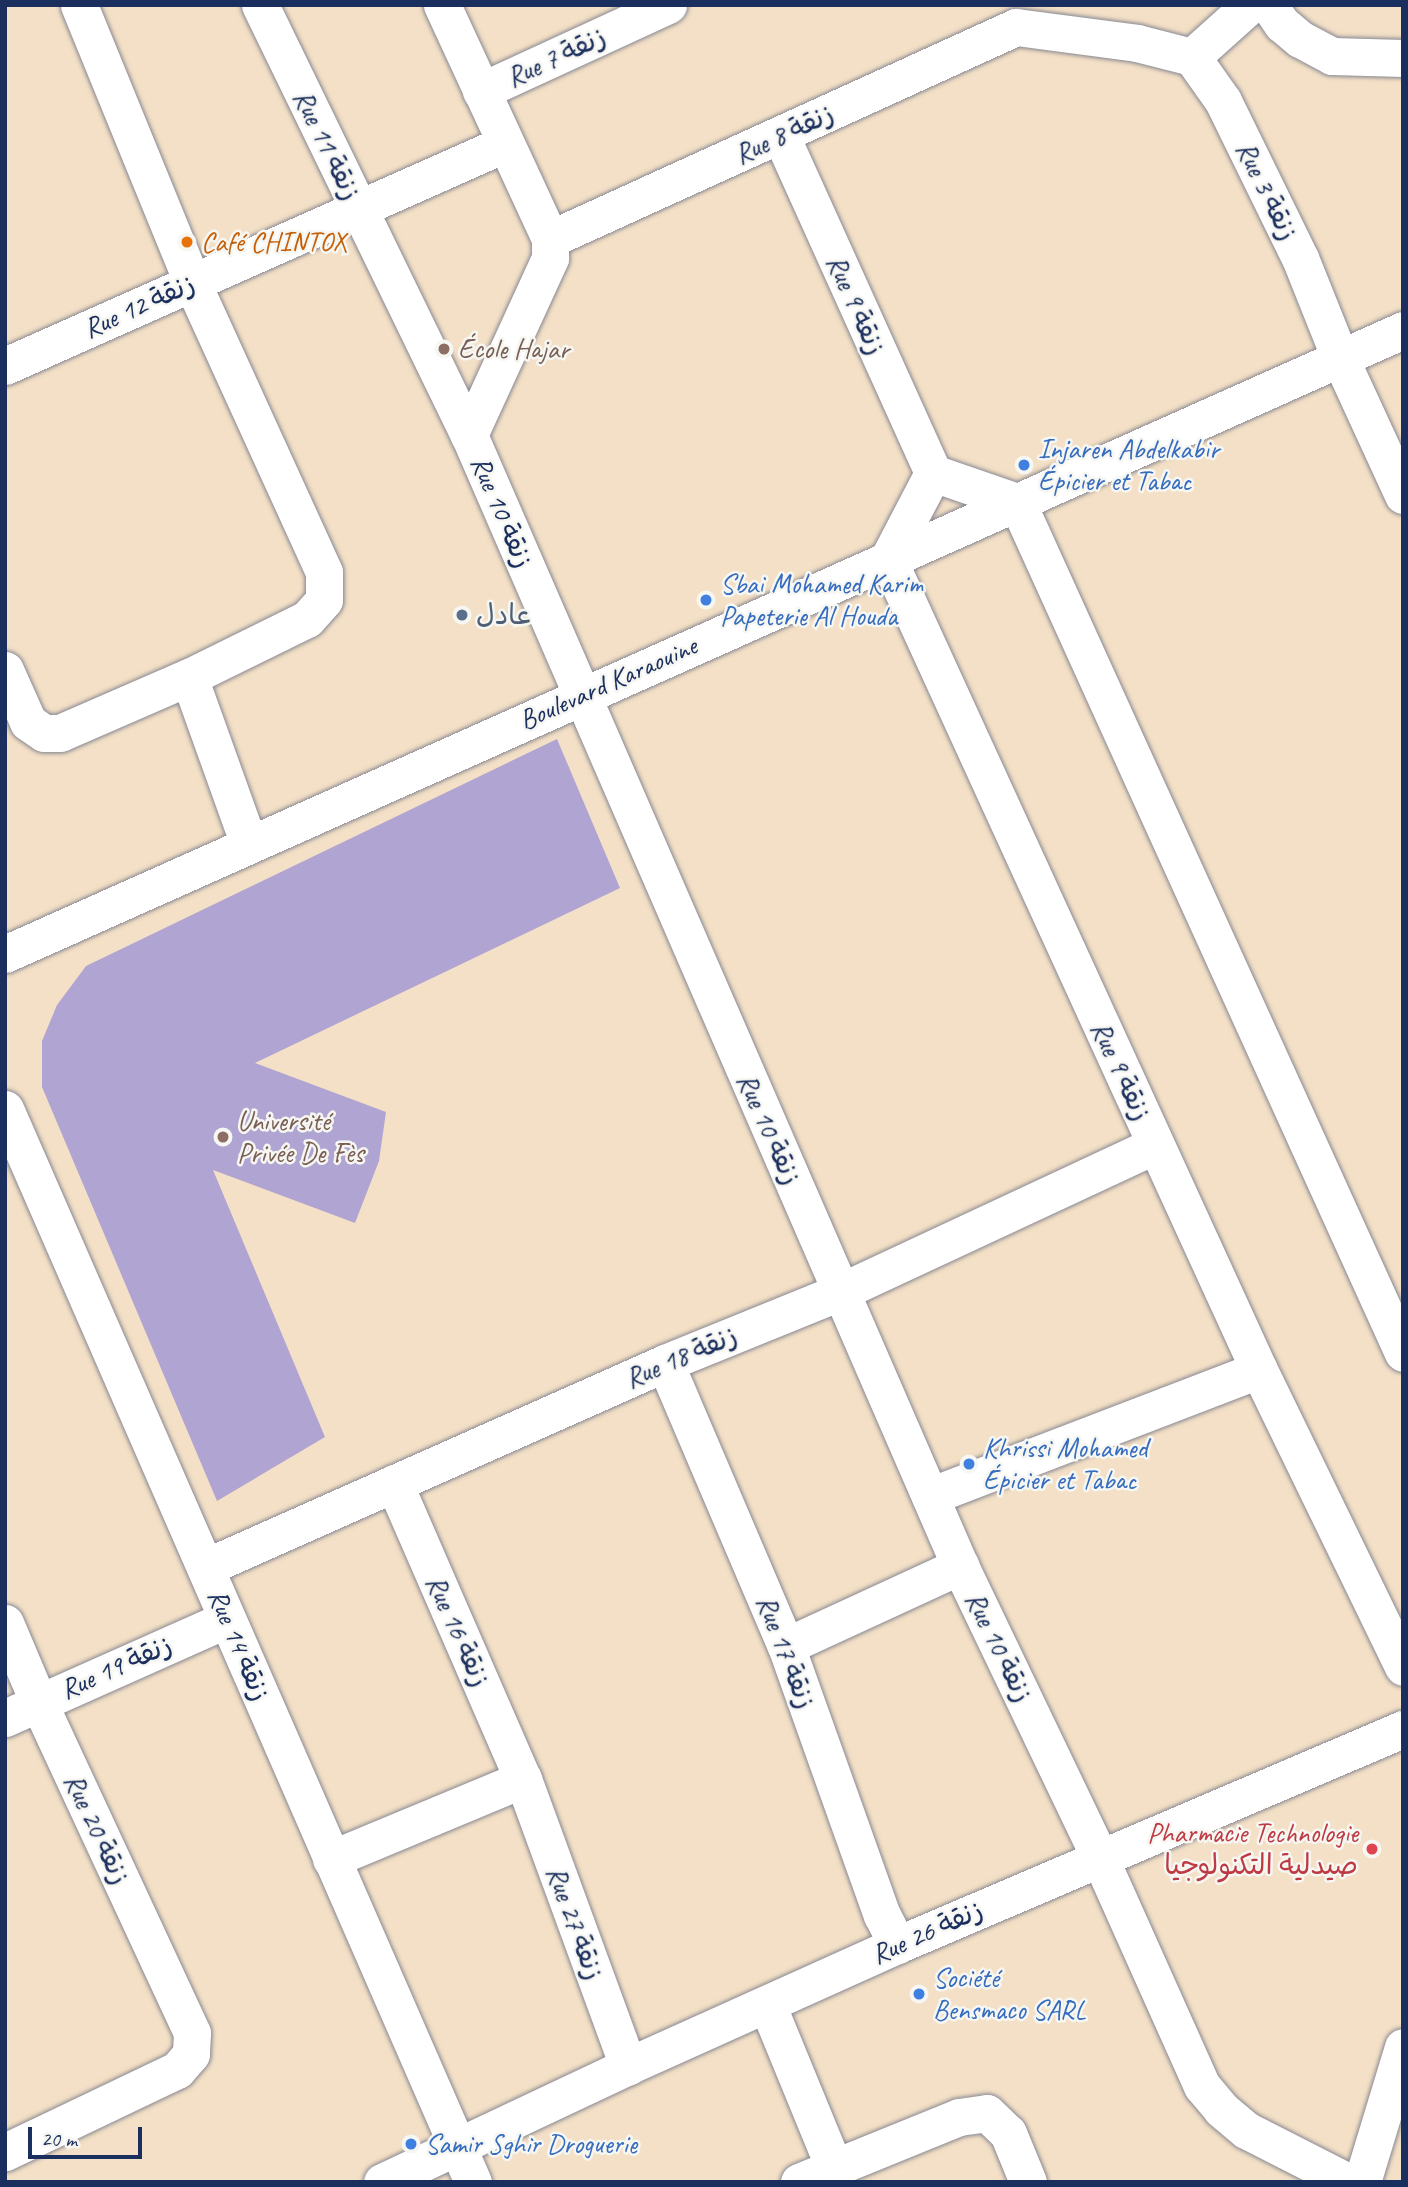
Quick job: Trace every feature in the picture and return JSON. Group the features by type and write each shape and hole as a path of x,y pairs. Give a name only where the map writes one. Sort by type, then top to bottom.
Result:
{"street":[{"path":"5,670 28,722 44,733 60,733 189,677 307,619 324,600 324,572 192,282 79,5"},
{"name":"Rue 11 زنقة","path":"260,5 469,435"},
{"path":"442,5 550,239"},
{"name":"Rue 7 زنقة","path":"481,91 668,5"},
{"path":"1010,16 1192,57 1250,5"},
{"path":"1269,5 1282,24 1300,39 1332,56 1403,58"},
{"name":"Rue 8 زنقة","path":"550,239 781,136 1010,16"},
{"name":"Rue 3 زنقة","path":"1192,57 1223,101 1300,258 1340,358 1403,495"},
{"name":"Rue 9 زنقة","path":"781,136 933,473"},
{"name":"Rue 12 زنقة","path":"5,366 504,144"},
{"name":"Rue 10 زنقة","path":"550,239 550,258 469,435 579,695 960,1566 1099,1856 1202,2086 1221,2109 1246,2130 1348,2182"},
{"name":"Boulevard Karaouine","path":"5,954 579,695 1403,330"},
{"path":"888,559 933,473 1017,502 1403,1353"},
{"name":"Rue 9 زنقة","path":"888,559 1259,1370 1403,1667"},
{"path":"189,677 249,845"},
{"name":"Rue 14 زنقة","path":"5,1109 473,2182"},
{"name":"Rue 18 زنقة","path":"206,1567 665,1363 841,1292 1155,1145"},
{"name":"Rue 17 زنقة","path":"665,1363 786,1646 882,1915 897,1945"},
{"path":"930,1496 1259,1370"},
{"name":"Rue 16 زنقة","path":"394,1483 523,1779"},
{"path":"786,1646 960,1566"},
{"name":"Rue 19 زنقة","path":"5,1718 227,1619"},
{"name":"Rue 20 زنقة","path":"5,1623 38,1701 192,2033 191,2054 177,2070 5,2152"},
{"name":"Rue 26 زنقة","path":"382,2182 628,2066 897,1945 1099,1856 1403,1729"},
{"path":"331,1859 523,1779"},
{"name":"Rue 27 زنقة","path":"523,1779 628,2066"},
{"path":"766,2004 835,2170"},
{"path":"1362,2182 1403,2047"},
{"path":"799,2182 835,2170 959,2117 988,2113 1008,2133 1028,2182"}],"building":[{"name":"Université Privée De Fès","path":"557,739 620,888 255,1063 386,1112 379,1161 355,1223 213,1170 325,1437 217,1501 42,1087 42,1041 57,1005 86,966"}],"place":[{"name":"Café CHINTOX","path":"187,242"},
{"name":"École Hajar","path":"444,349"},
{"name":"Injaren Abdelkabir Épicier et Tabac","path":"1024,465"},
{"name":"Sbai Mohamed Karim Papeterie Al Houda","path":"706,600"},
{"name":"عادل","path":"462,615"},
{"name":"Université Privée De Fès","path":"223,1137"},
{"name":"Khrissi Mohamed Épicier et Tabac","path":"969,1464"},
{"name":"Pharmacie Technologie صيدلية التكنولوجيا","path":"1372,1849"},
{"name":"Société Bensmaco SARL","path":"919,1994"},
{"name":"Samir Sghir Droguerie","path":"411,2144"}]}
